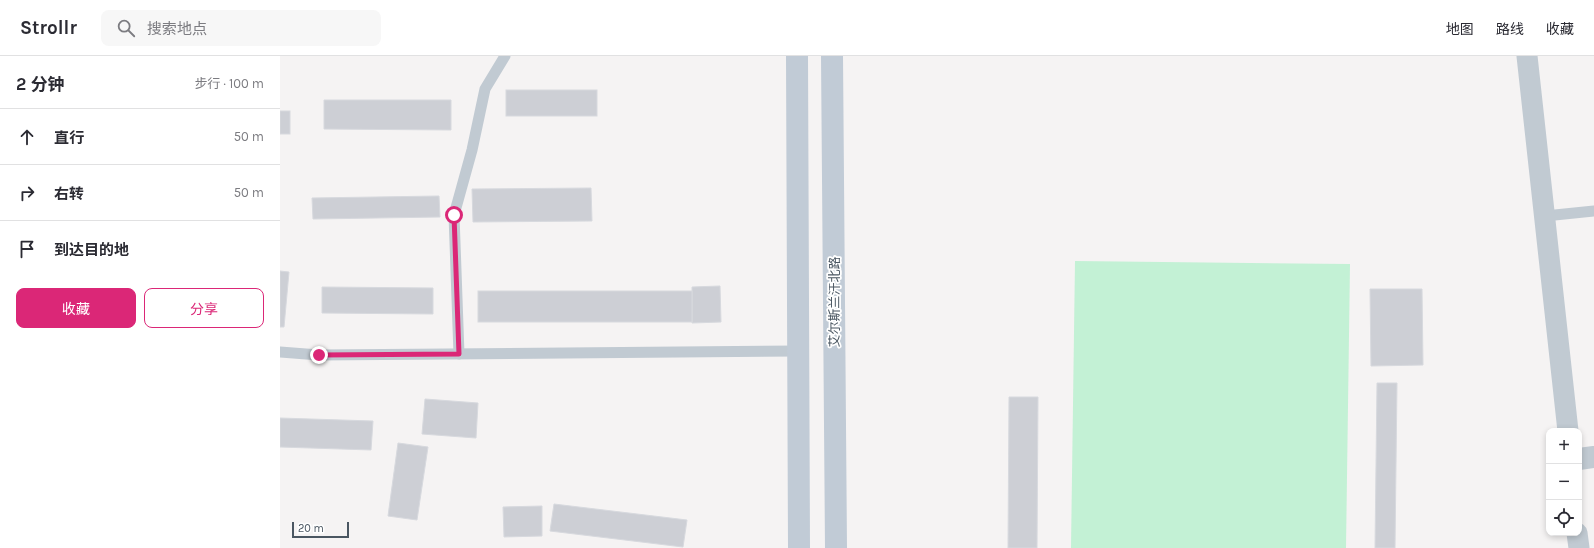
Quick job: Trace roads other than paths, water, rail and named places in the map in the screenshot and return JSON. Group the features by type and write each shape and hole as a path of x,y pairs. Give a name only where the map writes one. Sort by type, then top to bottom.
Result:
{"main road":[{"path":"797,56 799,548"},
{"name":"艾尔斯兰汗北路","path":"832,56 836,548"}],"street":[{"path":"1527,56 1568,428"},
{"path":"1582,459 1594,457"},
{"path":"1577,536 1578,548"}],"lane":[{"path":"459,354 454,215 472,150 485,89 505,56"},
{"path":"1545,216 1594,211"},
{"path":"280,352 319,355 798,351"}]}
